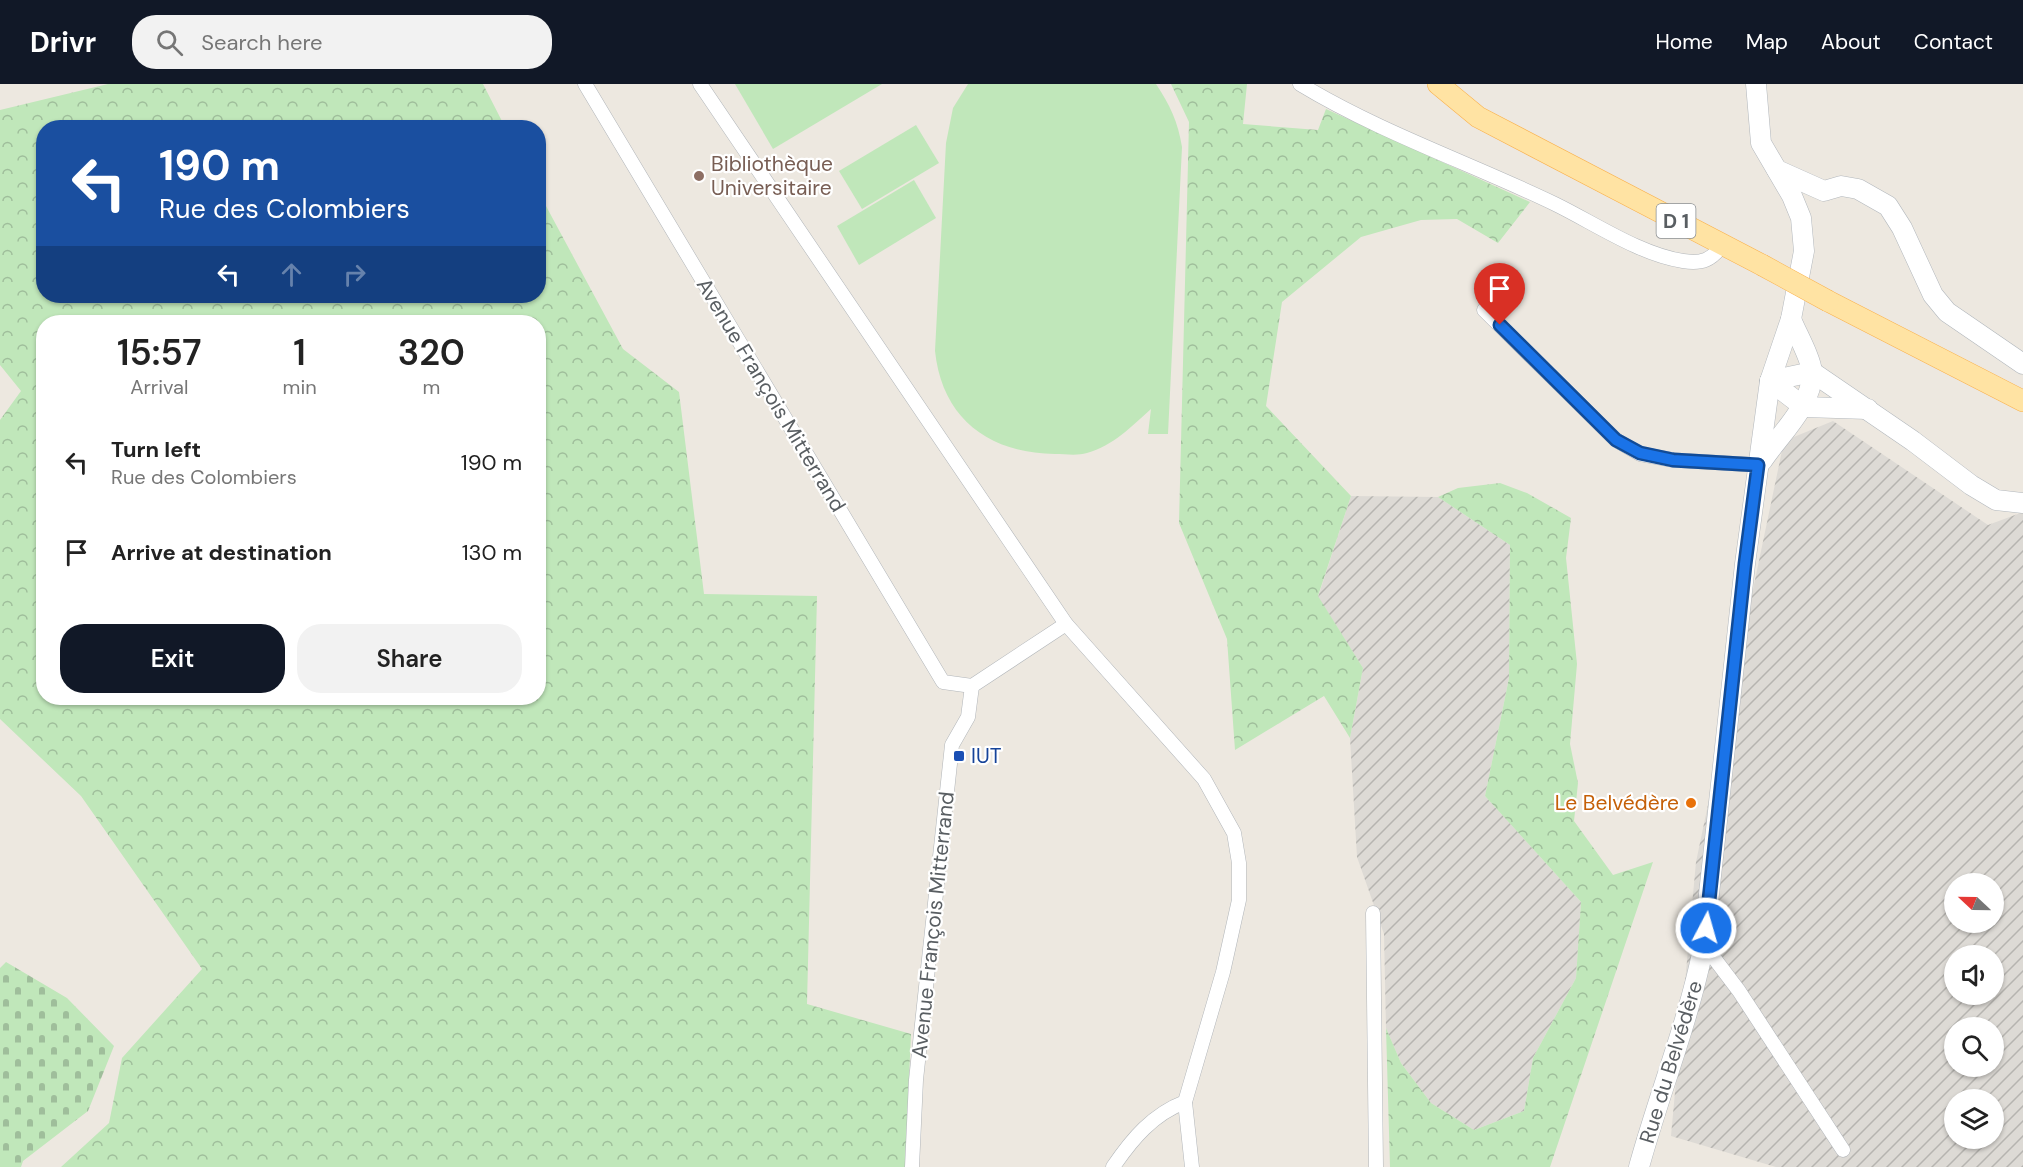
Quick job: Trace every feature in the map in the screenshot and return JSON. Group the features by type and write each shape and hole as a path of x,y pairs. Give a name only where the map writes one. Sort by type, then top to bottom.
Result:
{"main road":[{"name":"D 1","path":"1438,84 1478,117 2023,401"},
{"name":"Rue du Belvédère","path":"1639,1167 1658,1097 1691,1001 1703,949 1745,564 1770,381 1791,319 1800,282 1804,251 1801,218 1792,196 1761,143 1756,84"},
{"path":"1777,170 1824,190"},
{"path":"1801,218 1824,190 1840,186 1858,189 1888,206 1902,228 1933,295 1947,312 2023,364"},
{"path":"1758,465 1779,434 1804,407 1812,372 1791,319"},
{"path":"1770,381 1812,372 1868,409 1971,485 1996,500 2023,503"},
{"path":"1770,381 1804,407 1868,409"}],"street":[{"name":"Avenue François Mitterrand","path":"585,84 943,682 972,687 968,717 952,745 916,1080 912,1167"},
{"path":"700,84 1066,624 1204,779 1234,833 1239,864 1239,900 1225,963 1185,1102 1192,1167"},
{"path":"1300,84 1332,104 1418,145 1553,203 1652,253 1685,262 1697,262 1709,260 1722,245"},
{"path":"1484,310 1616,440 1640,453 1673,460 1758,465"},
{"path":"972,687 1066,624"},
{"path":"1373,913 1377,1167"},
{"path":"1703,949 1711,954 1739,991 1843,1150"},
{"path":"1113,1167 1132,1139 1165,1110 1185,1102"}],"shaded area":[{"path":"1833,421 1988,525 2023,512 2023,1167 1776,1167 1671,1136 1696,862 1784,441"},
{"path":"1351,496 1438,497 1510,545 1509,678 1485,796 1581,902 1576,978 1533,1058 1524,1111 1474,1130 1431,1103 1401,1063 1386,1028 1384,934 1357,857 1350,738 1363,668 1318,597"}],"green space":[{"path":"108,84 483,84 501,120 36,120 36,303 546,303 546,206 623,349 679,392 704,594 817,596 807,1004 911,1034 905,1167 61,1167 109,1123 122,1058 202,969 81,796 0,719 0,420 21,391 0,365 0,110"},
{"path":"735,84 882,84 773,149"},
{"path":"968,84 1156,84 1165,99 1176,122 1182,147 1168,434 1148,434 1151,409 1122,435 1096,450 1075,455 1031,452 989,439 958,413 947,395 939,375 935,351 946,143 953,108"},
{"path":"1171,84 1247,84 1243,124 1318,130 1326,109 1530,202 1498,243 1457,219 1421,220 1361,237 1282,302 1266,406 1351,496 1318,596 1363,668 1350,738 1324,696 1235,750 1227,639 1179,523 1189,122"},
{"path":"916,125 939,163 862,209 839,171"},
{"path":"914,180 936,218 859,265 837,226"},
{"path":"1500,483 1527,493 1571,518 1566,558 1577,664 1570,744 1578,783 1574,821 1613,875 1653,862 1550,1167 1390,1167 1386,1028 1401,1063 1431,1103 1474,1130 1524,1111 1533,1058 1576,978 1581,902 1485,796 1509,678 1510,545 1438,497 1458,488"},
{"path":"6,962 67,998 114,1046 88,1111 23,1161 21,1167 0,1167 0,968"}],"place":[{"name":"Bibliothèque Universitaire","path":"699,176"},
{"name":"IUT","path":"959,756"},
{"name":"Le Belvédère","path":"1691,803"}],"route":[{"path":"1500,325 1616,440 1640,453 1673,460 1758,465 1745,564 1706,928"}]}
